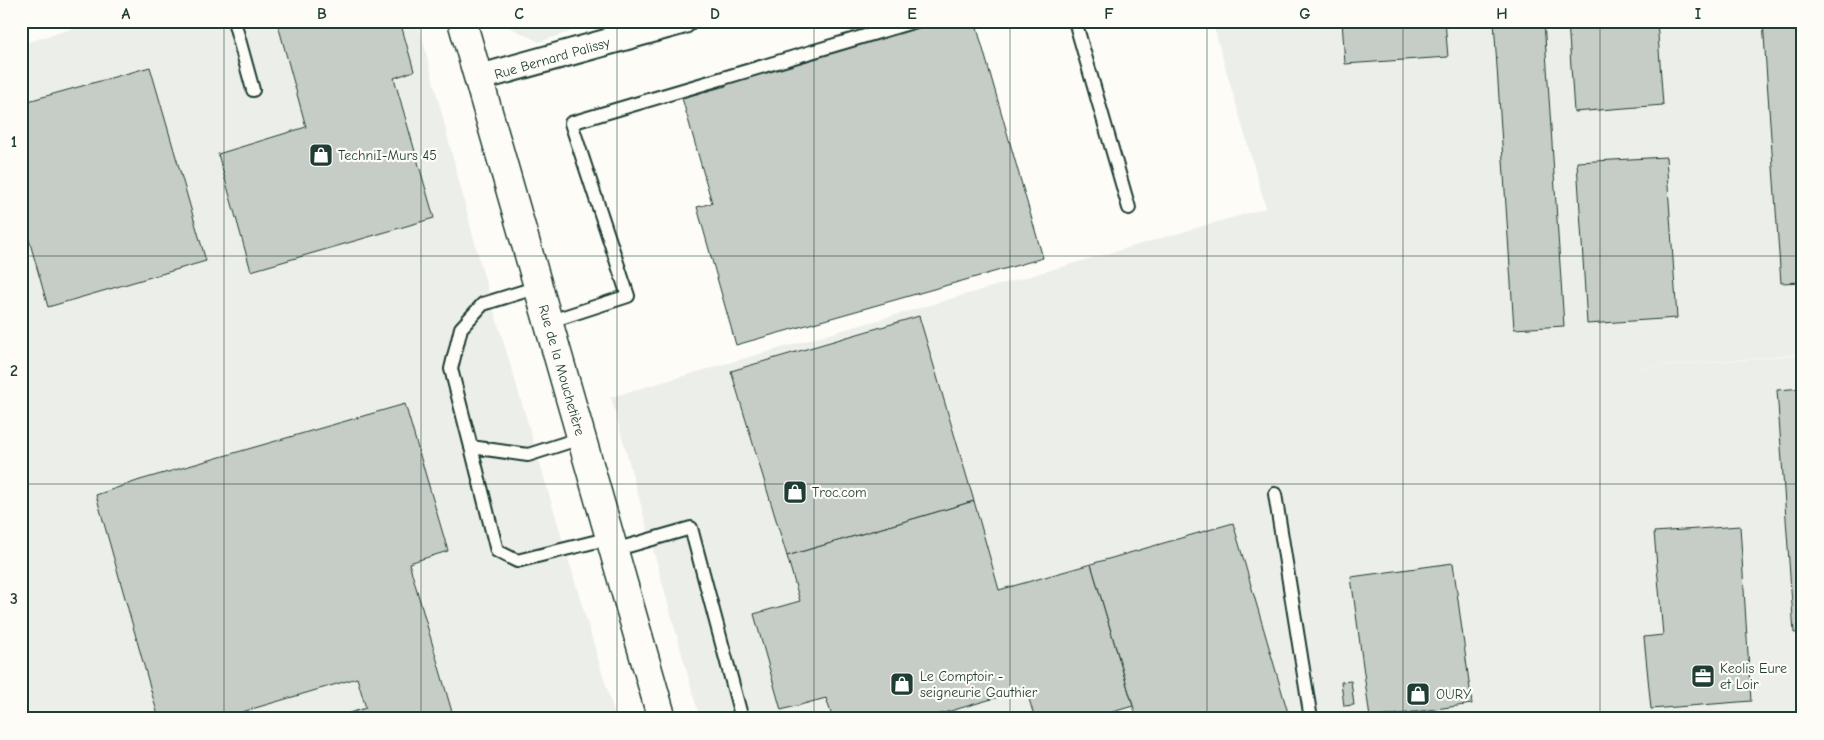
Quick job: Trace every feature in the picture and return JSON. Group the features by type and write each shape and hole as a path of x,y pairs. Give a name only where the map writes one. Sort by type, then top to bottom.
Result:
{"street":[{"name":"Rue de la Mouchetière","path":"462,21 662,719"},
{"name":"Rue Bernard Palissy","path":"478,78 610,31 683,21"}],"lane":[{"path":"234,21 253,90"},
{"path":"548,322 628,296 571,123 916,21"},
{"path":"1075,21 1129,208"},
{"path":"538,287 483,304 461,328 451,368 497,551 517,561 691,528 742,719"},
{"path":"471,446 528,455 582,438"},
{"path":"1275,494 1311,719"}],"shaded area":[{"path":"99,21 418,21 480,263 616,719 21,719 21,44"},
{"path":"497,21 603,21 539,42"},
{"path":"1212,21 1803,21 1803,354 1615,370 1803,355 1803,719 700,719 611,397 1266,208"}],"building":[{"path":"277,21 400,21 414,71 394,78 434,218 251,271 218,154 306,127"},
{"path":"934,21 975,21 1043,258 736,345 697,207 712,203 682,98 726,86 725,81"},
{"path":"1342,21 1445,21 1448,57 1345,64"},
{"path":"1494,21 1544,21 1564,326 1514,329"},
{"path":"1568,21 1657,21 1663,105 1574,112"},
{"path":"1763,21 1803,21 1803,282 1781,283"},
{"path":"150,67 206,261 48,307 21,211 21,103"},
{"path":"1666,157 1677,318 1587,324 1577,162"},
{"path":"919,316 974,501 787,556 731,371"},
{"path":"1803,388 1803,632 1794,633 1777,390"},
{"path":"405,404 448,551 409,563 454,719 348,719 346,714 366,708 357,678 218,719 159,719 96,495 140,480"},
{"path":"974,501 999,590 1091,564 1133,706 1088,719 1035,719 1026,689 923,719 833,719 826,698 781,710 754,614 800,601 787,556"},
{"path":"1233,523 1288,713 1269,719 1137,719 1091,564"},
{"path":"1740,526 1751,701 1651,709 1644,637 1663,635 1654,532"},
{"path":"1453,563 1472,704 1370,718 1351,577"},
{"path":"1799,674 1803,674 1803,719 1802,719"},
{"path":"1351,681 1354,705 1344,706 1341,682"}],"place":[{"name":"TechniI-Murs 45","path":"321,155"},
{"name":"Troc.com","path":"795,492"},
{"name":"Keolis Eure et Loir","path":"1703,676"},
{"name":"Le Comptoir - seigneurie Gauthier","path":"902,684"},
{"name":"OURY","path":"1418,694"}]}
